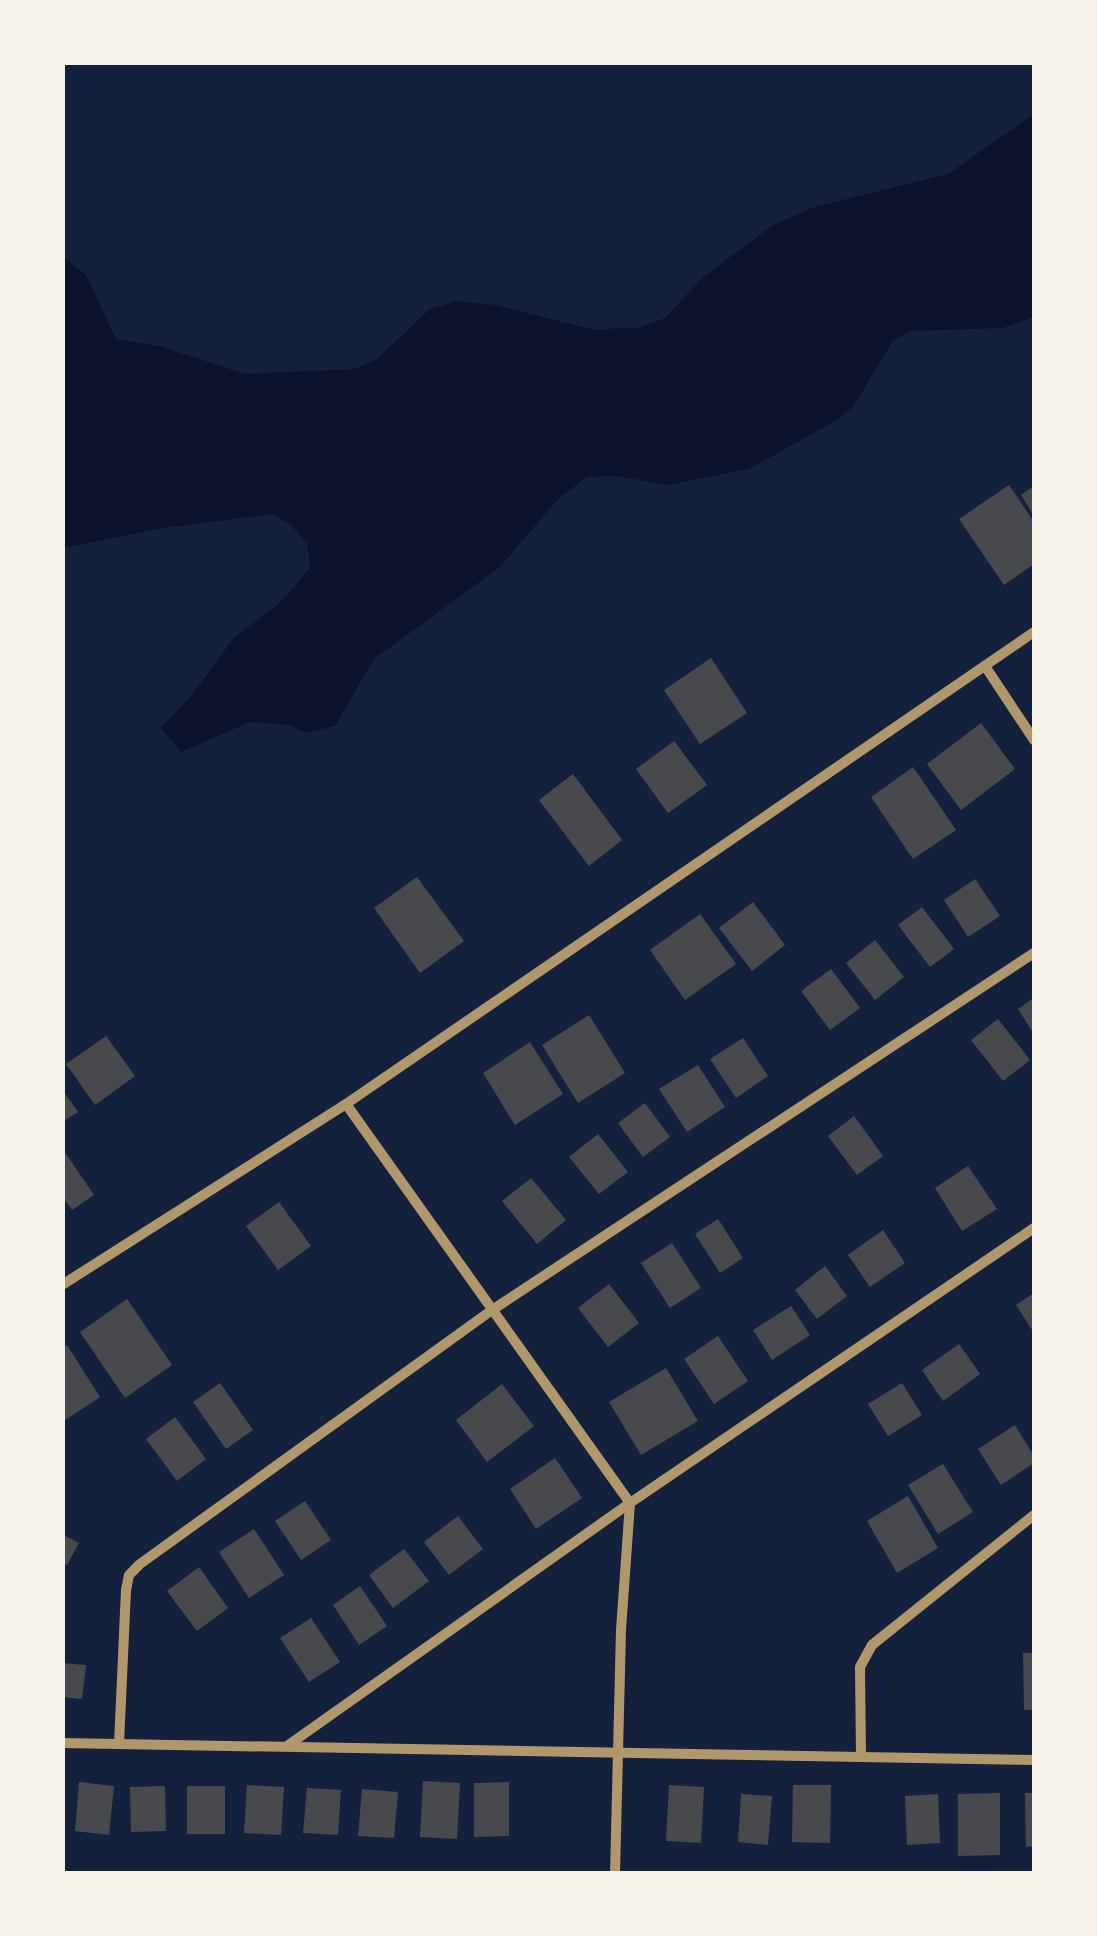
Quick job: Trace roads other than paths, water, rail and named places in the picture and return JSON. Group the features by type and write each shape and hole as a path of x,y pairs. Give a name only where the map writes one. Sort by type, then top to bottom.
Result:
{"street":[{"path":"62,1285 346,1104 1034,632"},
{"path":"985,666 1034,740"},
{"path":"119,1744 126,1590 129,1575 140,1564 492,1310 1034,953"},
{"path":"346,1104 630,1503 615,1874"},
{"path":"286,1747 630,1503 1034,1228"},
{"path":"861,1757 860,1667 864,1655 1034,1515"},
{"path":"62,1743 1034,1760"}],"water":[{"path":"1034,114 1034,317 1003,328 910,331 892,342 853,407 839,419 749,469 668,485 617,476 587,477 557,500 500,567 374,659 335,726 305,733 289,725 250,722 181,752 161,728 192,695 233,639 283,600 310,568 307,544 291,525 273,514 158,529 63,548 63,257 86,275 116,339 163,347 245,374 355,369 377,359 430,309 456,301 496,305 590,329 638,328 665,318 703,277 773,225 814,207 948,174"}]}
